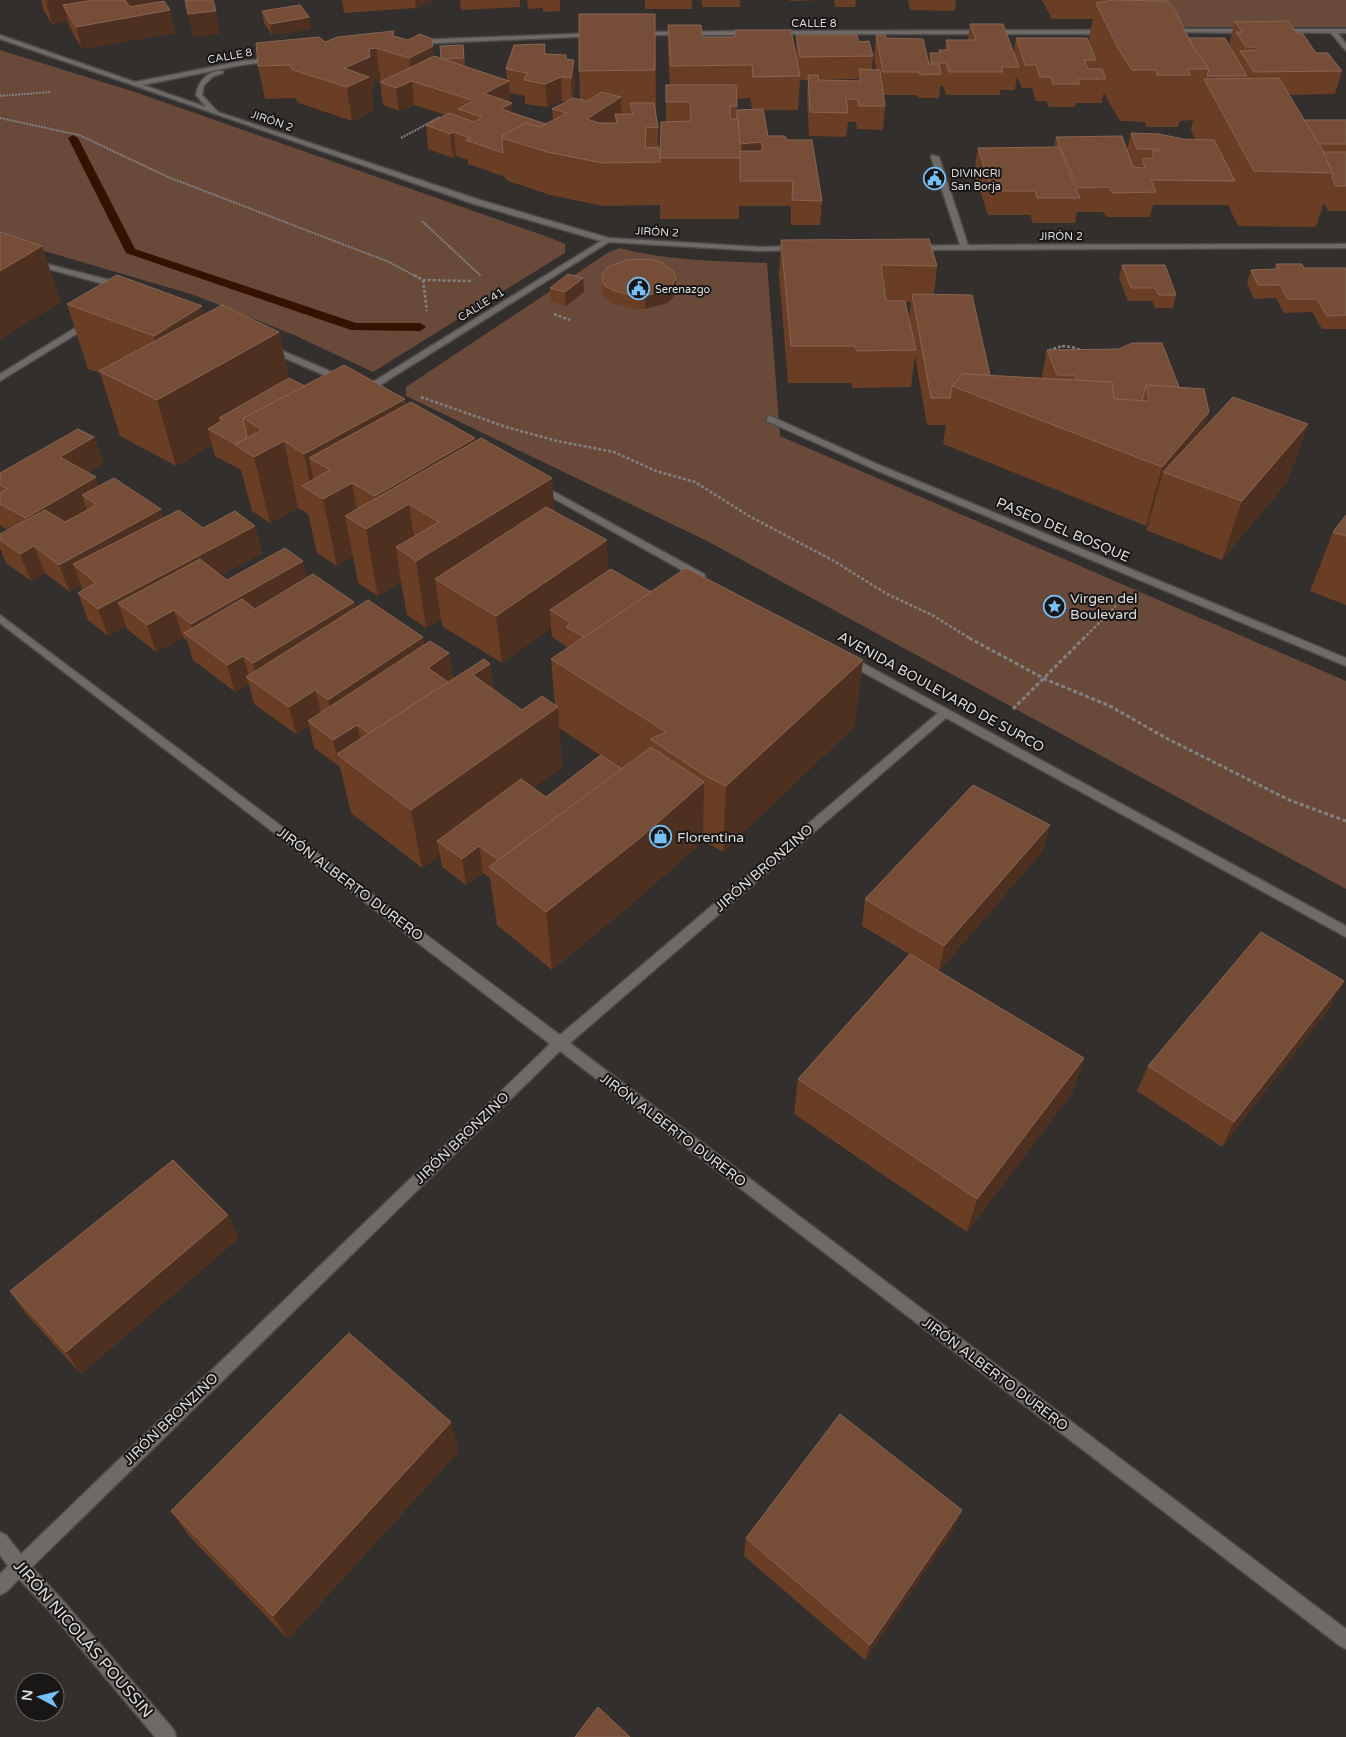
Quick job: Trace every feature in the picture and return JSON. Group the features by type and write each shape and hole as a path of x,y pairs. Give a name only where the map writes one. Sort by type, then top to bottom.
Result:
{"street":[{"path":"1162,32 1257,31"},
{"path":"1276,31 1346,31"},
{"path":"1333,31 1346,49"},
{"name":"CALLE 8","path":"770,33 1113,32"},
{"path":"631,34 760,33"},
{"path":"405,44 602,35"},
{"name":"JIRÓN 2","path":"0,37 136,84 221,116 477,202 608,240 760,249 808,248"},
{"name":"CALLE 8","path":"136,84 248,62 277,59"},
{"path":"221,116 204,102 199,95 201,84 212,75 248,62"},
{"path":"935,157 964,248"},
{"name":"CALLE 41","path":"366,390 608,240"},
{"name":"JIRÓN 2","path":"906,248 1346,246"},
{"path":"0,254 130,288"},
{"path":"0,378 100,315"},
{"path":"256,342 366,390 380,398"},
{"name":"PASEO DEL BOSQUE","path":"770,420 881,469 1346,662"},
{"path":"531,482 712,583"},
{"name":"JIRÓN ALBERTO DURERO","path":"0,618 1346,1640"},
{"name":"AVENIDA BOULEVARD DE SURCO","path":"841,655 1346,932"},
{"name":"JIRÓN BRONZINO","path":"0,1586 559,1044 945,713"},
{"name":"JIRÓN NICOLÁS POUSSIN","path":"0,1541 20,1567 58,1608 167,1737"}],"path":[{"path":"396,141 440,117"},
{"path":"0,118 79,135 168,178 390,262 423,280 477,281"},
{"path":"421,220 486,282"},
{"path":"1062,346 1076,347 1088,352 1094,359 1092,366 1071,372 1049,364 1046,356 1050,350 1062,346"},
{"path":"413,394 506,427 557,441 614,452 656,471 695,482 750,516 834,561 887,594 932,615 1045,679 1110,706 1166,738 1289,800 1346,821"},
{"path":"1010,712 1122,600"}],"shaded area":[{"path":"1153,0 1346,0 1346,27 1170,27"},
{"path":"0,50 138,93 548,237 565,244 565,253 373,372 294,335 194,295 0,238"},
{"path":"620,248 675,258 767,263 780,436 1346,681 1346,889 707,541 406,396 406,387 609,252"}],"building":[{"path":"94,0 125,0 130,7 164,1 170,10 76,27 63,5"},
{"path":"185,0 213,0 216,11 188,14"},
{"path":"1112,0 1168,1 1175,10 1193,47 1209,69 1187,69 1191,75 1157,75 1156,70 1132,70 1118,48 1096,3"},
{"path":"300,5 309,17 270,24 262,11"},
{"path":"579,14 655,14 655,70 579,71"},
{"path":"1288,21 1297,33 1302,33 1316,53 1328,53 1342,71 1254,72 1240,51 1259,50 1257,47 1246,47 1236,32 1242,32 1235,22"},
{"path":"970,24 1003,24 1019,67 1001,67 1003,72 949,72 946,63 932,63 930,53 940,53 939,50 949,50 946,40 976,40"},
{"path":"668,25 701,25 702,37 735,37 735,30 791,30 800,76 753,77 752,65 671,66"},
{"path":"394,31 393,36 408,40 420,34 432,39 433,46 409,58 376,48 369,49 370,57 344,68 369,77 347,87 293,70 290,65 258,66 256,43 319,37 325,42 338,37"},
{"path":"796,35 857,35 859,42 869,41 873,56 800,57"},
{"path":"876,35 885,35 886,38 923,39 929,64 939,64 941,74 920,75 919,72 883,72"},
{"path":"1016,38 1087,38 1096,60 1084,60 1088,69 1102,69 1106,79 1078,79 1080,84 1053,84 1051,77 1040,77 1036,65 1025,65"},
{"path":"1189,38 1225,38 1247,76 1207,76 1209,69 1193,47"},
{"path":"545,44 544,54 566,55 566,59 574,60 571,78 561,77 545,84 524,80 527,73 506,69 514,45"},
{"path":"463,45 464,58 441,58 440,46"},
{"path":"434,56 509,81 471,100 412,81 396,88 380,82"},
{"path":"859,69 880,70 885,106 859,106 858,99 846,99 848,113 810,112 808,75 818,75 819,80 861,81"},
{"path":"1279,78 1322,149 1333,173 1254,171 1204,79"},
{"path":"666,85 736,85 737,106 730,106 730,119 738,119 741,158 660,158 661,122 691,121 690,102 666,102"},
{"path":"602,92 621,97 587,119 599,123 617,123 615,114 633,114 630,103 654,103 658,128 646,127 645,148 659,147 660,162 602,163 547,152 502,138 503,135 526,123 540,127 567,113 552,109 573,98 587,101"},
{"path":"486,94 512,103 501,109 546,124 540,127 526,123 503,135 503,153 466,140 470,138 454,132 450,134 426,125 449,113 474,122 482,117 458,109"},
{"path":"763,109 768,136 785,136 787,140 812,140 822,201 792,200 793,181 740,181 740,151 762,151 762,142 740,144 737,110"},
{"path":"1304,120 1346,120 1346,144 1319,144"},
{"path":"1131,133 1159,134 1183,139 1214,140 1235,181 1151,180 1156,192 1113,193 1109,187 1078,188 1056,137 1122,136 1133,167 1145,168 1142,159 1154,158 1152,150 1160,151 1159,149 1137,149"},
{"path":"1059,147 1080,198 1037,198 1035,191 992,191 978,148"},
{"path":"1323,152 1346,152 1346,186 1336,186 1332,178 1333,173"},
{"path":"0,232 42,246 0,271"},
{"path":"929,239 937,266 881,265 886,301 905,301 916,350 857,351 855,346 791,346 781,240"},
{"path":"650,259 661,262 674,272 676,278 667,290 645,296 633,296 612,290 604,285 603,273 608,267 627,260"},
{"path":"1276,264 1302,264 1304,268 1346,268 1346,315 1327,316 1317,299 1288,299 1280,285 1258,285 1251,270 1279,269"},
{"path":"1122,265 1165,265 1176,295 1159,295 1155,288 1131,288"},
{"path":"568,274 583,278 565,292 550,288"},
{"path":"117,275 202,306 154,336 67,304"},
{"path":"912,294 972,295 990,375 963,374 952,386 950,398 931,398"},
{"path":"222,305 279,332 157,400 99,371"},
{"path":"1132,343 1162,343 1179,387 1146,385 1142,401 1114,399 1112,382 1076,380 1074,375 1057,375 1047,350 1119,349"},
{"path":"344,365 405,399 304,454 284,441 254,457 235,445 262,430 243,418"},
{"path":"963,374 1112,382 1114,399 1149,401 1146,385 1204,389 1209,412 1162,467 952,386"},
{"path":"289,378 305,386 243,418 247,437 235,444 208,429 223,420 219,418"},
{"path":"1233,397 1308,424 1242,501 1163,472"},
{"path":"411,402 475,438 375,496 352,483 323,499 302,486 330,470 309,458"},
{"path":"78,429 94,437 60,457 96,477 26,518 0,504 0,493 7,489 0,485 0,473"},
{"path":"481,438 552,478 416,561 396,547 439,522 409,504 366,529 345,516"},
{"path":"114,478 161,509 59,565 34,546 20,554 0,540 0,534 45,510 65,522 97,505 82,495"},
{"path":"546,507 607,540 496,616 435,579"},
{"path":"179,510 203,528 235,511 255,526 98,609 78,593 96,583 73,564"},
{"path":"1346,515 1346,536 1333,532"},
{"path":"285,548 303,561 191,624 174,610 147,625 118,603 200,559 227,580"},
{"path":"686,568 863,660 726,786 704,775 650,739 666,732 551,659"},
{"path":"611,569 651,592 584,637 566,627 571,623 550,610"},
{"path":"313,574 354,602 253,663 243,656 227,665 184,633 242,599 255,609"},
{"path":"368,600 423,637 328,700 315,690 289,707 246,677"},
{"path":"430,641 449,653 428,668 448,682 369,733 357,725 333,740 308,721"},
{"path":"484,659 490,664 473,675 522,710 542,696 558,707 411,810 337,754"},
{"path":"651,747 704,782 639,839 546,912 489,867"},
{"path":"601,755 622,769 498,860 479,846 462,859 437,841 521,779 546,797"},
{"path":"973,785 1050,825 944,946 865,899"},
{"path":"1261,932 1344,981 1234,1122 1148,1066"},
{"path":"910,954 1084,1058 977,1199 798,1079"},
{"path":"173,1160 228,1215 66,1352 10,1291"},
{"path":"349,1333 451,1422 273,1616 171,1511"},
{"path":"840,1414 962,1510 870,1645 746,1538"},
{"path":"598,1707 630,1737 575,1737"}],"waterway":[{"path":"73,138 130,251 355,327 420,327"}],"place":[{"name":"DIVINCRI San Borja","path":"935,179"},
{"name":"Serenazgo","path":"639,289"},
{"name":"Virgen del Boulevard","path":"1054,606"},
{"name":"Florentina","path":"661,837"}]}
